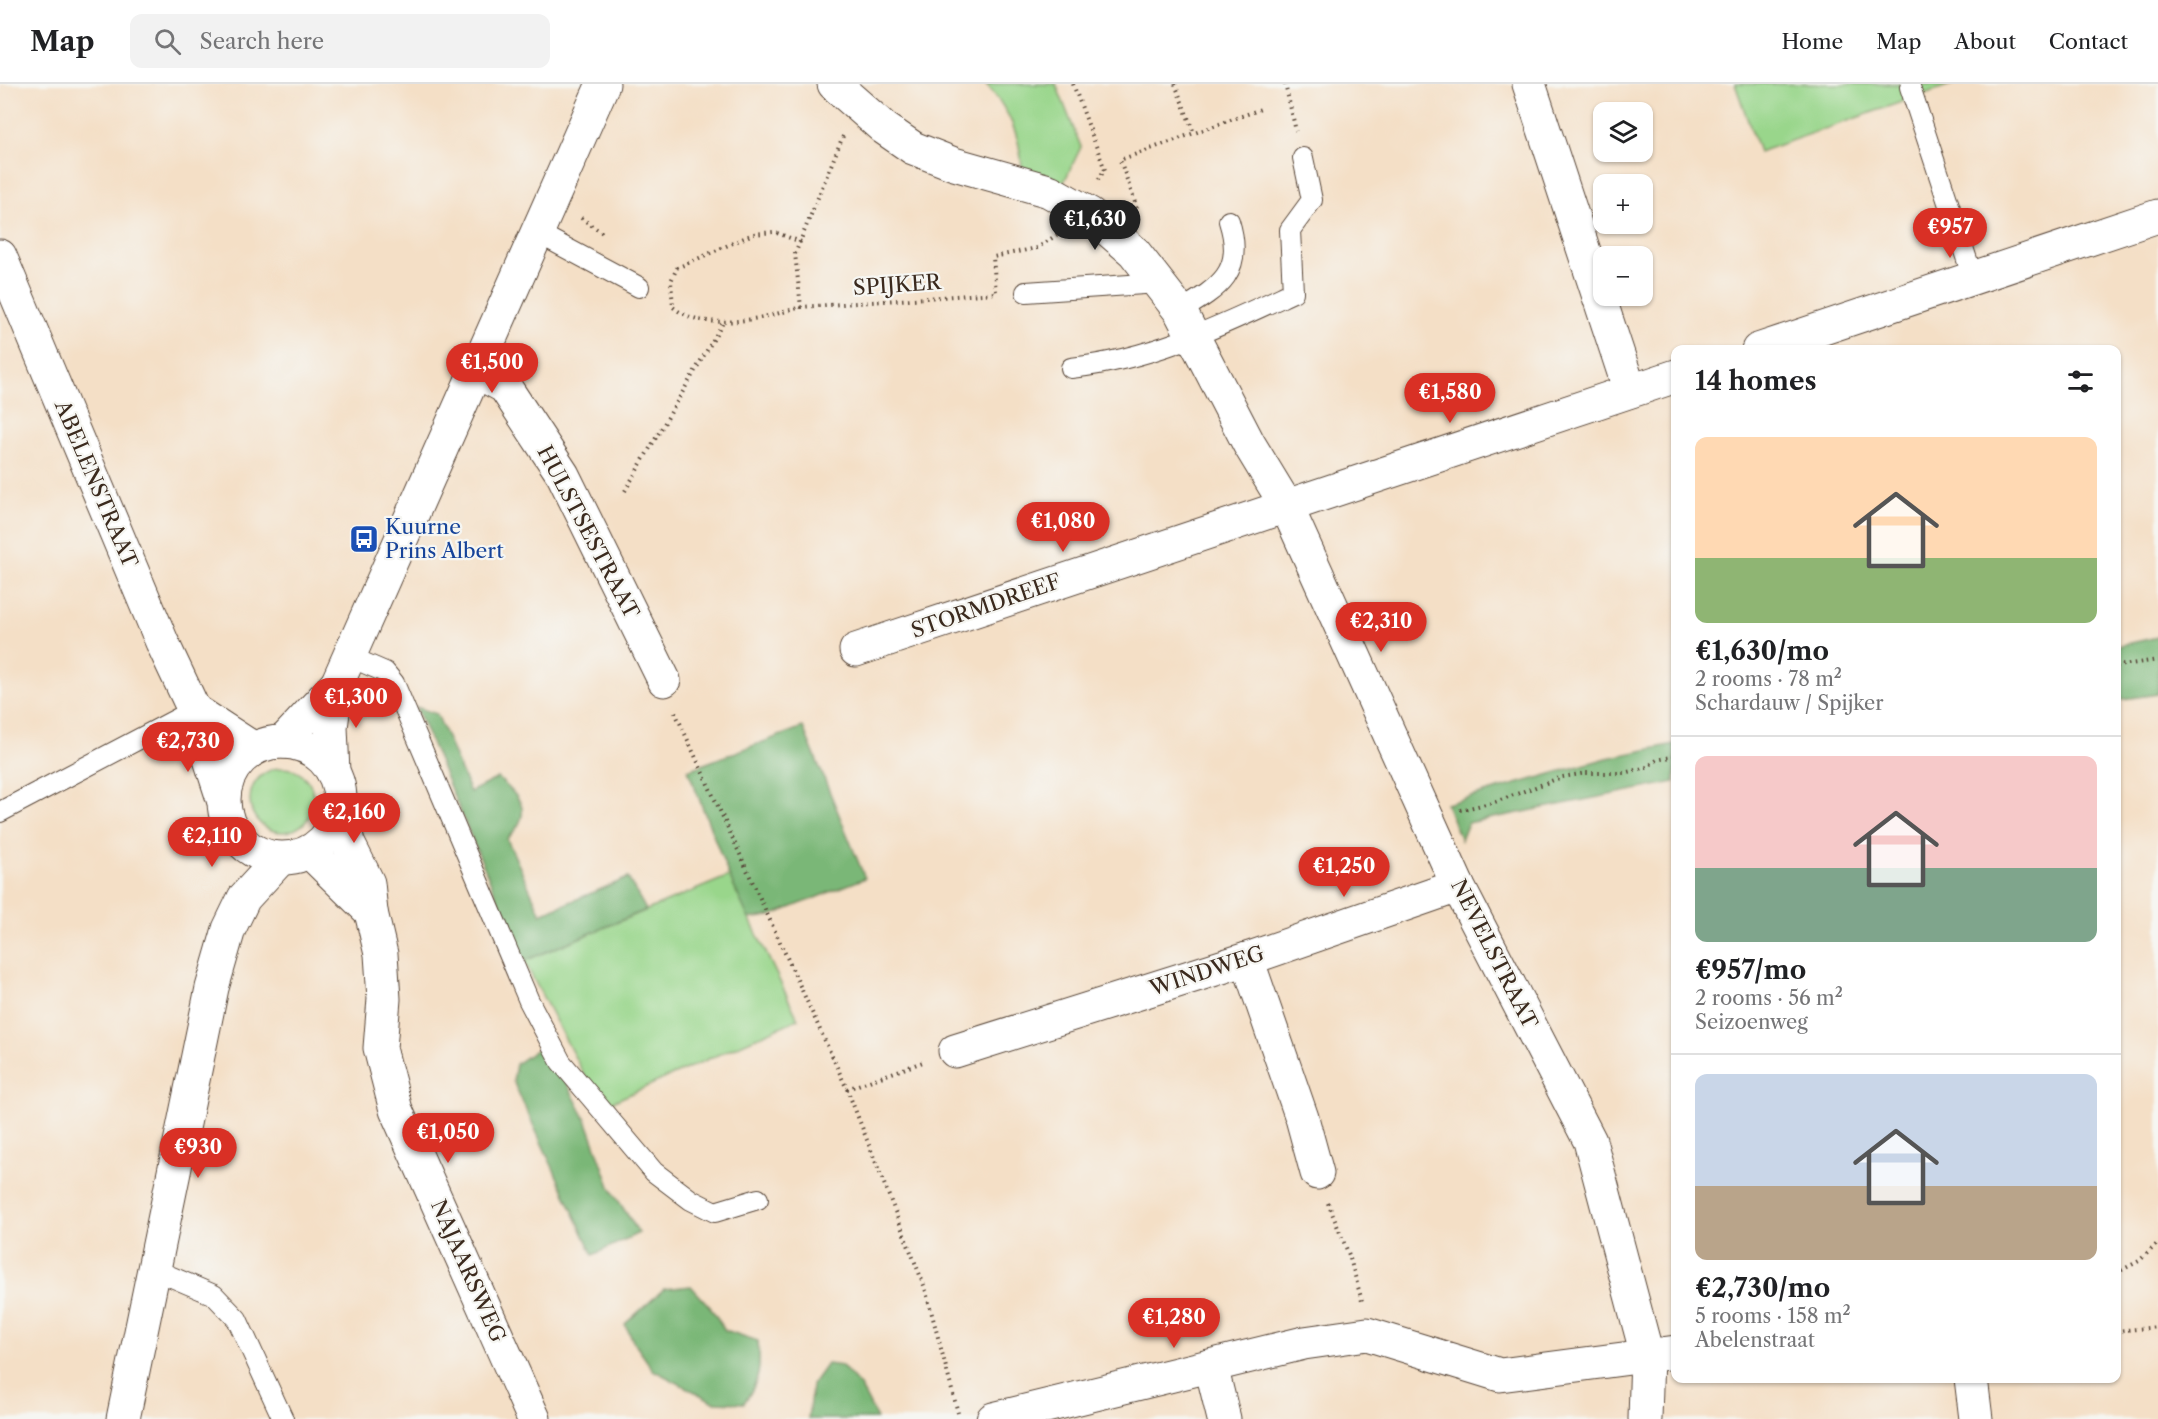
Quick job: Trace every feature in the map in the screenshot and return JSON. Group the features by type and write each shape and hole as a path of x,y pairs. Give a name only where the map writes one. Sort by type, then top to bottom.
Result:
{"street":[{"path":"123,1419 212,988 229,929 244,898 295,855 322,843 332,831 337,787 331,727 342,670 603,84"},
{"path":"1528,84 1630,391"},
{"name":"NEVELSTRAAT","path":"845,93 884,128 913,148 954,164 1049,191 1090,214 1134,252 1188,325 1249,444 1286,505 1458,886 1590,1142 1661,1353 1645,1419"},
{"path":"1778,345 2158,216"},
{"name":"ABELENSTRAAT","path":"0,256 162,642 194,710 227,814"},
{"name":"HULSTSESTRAAT","path":"474,370 505,387 563,475 664,680"},
{"name":"STORMDREEF","path":"856,650 1671,378"},
{"path":"244,898 227,814 232,770 269,746 342,670"},
{"path":"194,710 269,746 299,744 325,760 337,787"},
{"name":"NAJAARSWEG","path":"337,787 348,843 368,882 371,912 381,954 384,999 380,1048 396,1110 534,1419"},
{"path":"227,814 251,850 265,857 295,855 371,912"},
{"name":"WINDWEG","path":"955,1051 1247,959 1458,886"},
{"path":"1247,959 1302,1118 1317,1173"},
{"path":"993,1419 1304,1343 1366,1334 1500,1375 1661,1353"},
{"path":"1211,1366 1224,1419"},
{"path":"1972,1383 1976,1419"}],"lane":[{"path":"1910,87 1973,278"},
{"path":"1071,368 1111,363 1188,325 1293,292 1290,230 1312,200 1303,158"},
{"path":"1188,325 1228,274 1236,254 1229,221"},
{"path":"536,232 639,286"},
{"path":"1026,292 1144,284 1153,277"},
{"path":"342,670 386,672 394,683 529,1001 561,1062 654,1172 691,1200 715,1212 758,1198"},
{"path":"0,812 194,710"},
{"path":"153,1269 214,1295 237,1319 283,1419"}],"path":[{"path":"1073,84 1105,170 1078,207"},
{"path":"1175,84 1194,133"},
{"path":"1285,84 1303,158"},
{"path":"801,307 795,254 801,242 845,93"},
{"path":"1144,215 1137,207 1120,160 1261,109"},
{"name":"SPIJKER","path":"801,242 774,232 753,234 677,268 671,281 673,307 685,317 725,320 769,317 801,307 996,292 993,257 1037,248 1057,235 1078,207"},
{"path":"625,491 725,320"},
{"path":"2121,665 2158,660"},
{"path":"664,680 682,732 847,1089 925,1288 960,1419"},
{"path":"1430,822 1562,777 1586,772 1624,773 1671,757"},
{"path":"847,1089 955,1051"},
{"path":"1317,1173 1349,1255 1367,1317 1366,1334"},
{"path":"2121,1270 2139,1261 2158,1243"},
{"path":"2121,1331 2158,1327"}],"green space":[{"path":"986,84 1056,84 1081,147 1063,184 1022,169 1019,145 1012,123 1001,103"},
{"path":"1735,84 1953,84 1759,152"},
{"path":"2158,637 2158,694 2121,699 2121,645"},
{"path":"416,707 437,714 470,792 498,778 519,800 522,807 520,821 507,839 541,914 628,878 646,910 524,961"},
{"path":"803,727 865,878 770,916 749,919 729,876 688,770"},
{"path":"1671,745 1671,783 1468,823 1461,840 1446,804 1607,758"},
{"path":"282,768 305,777 314,800 305,823 282,832 259,823 250,800 259,777"},
{"path":"729,876 798,1019 601,1107 524,961"},
{"path":"546,1043 587,1122 611,1189 639,1233 593,1255 513,1081 516,1064"},
{"path":"691,1286 711,1308 725,1330 758,1341 758,1374 744,1403 714,1402 653,1370 633,1341 625,1324 664,1289"},
{"path":"827,1364 842,1366 860,1386 877,1419 808,1419 812,1385"}],"place":[{"name":"Kuurne Prins Albert","path":"364,539"}]}
